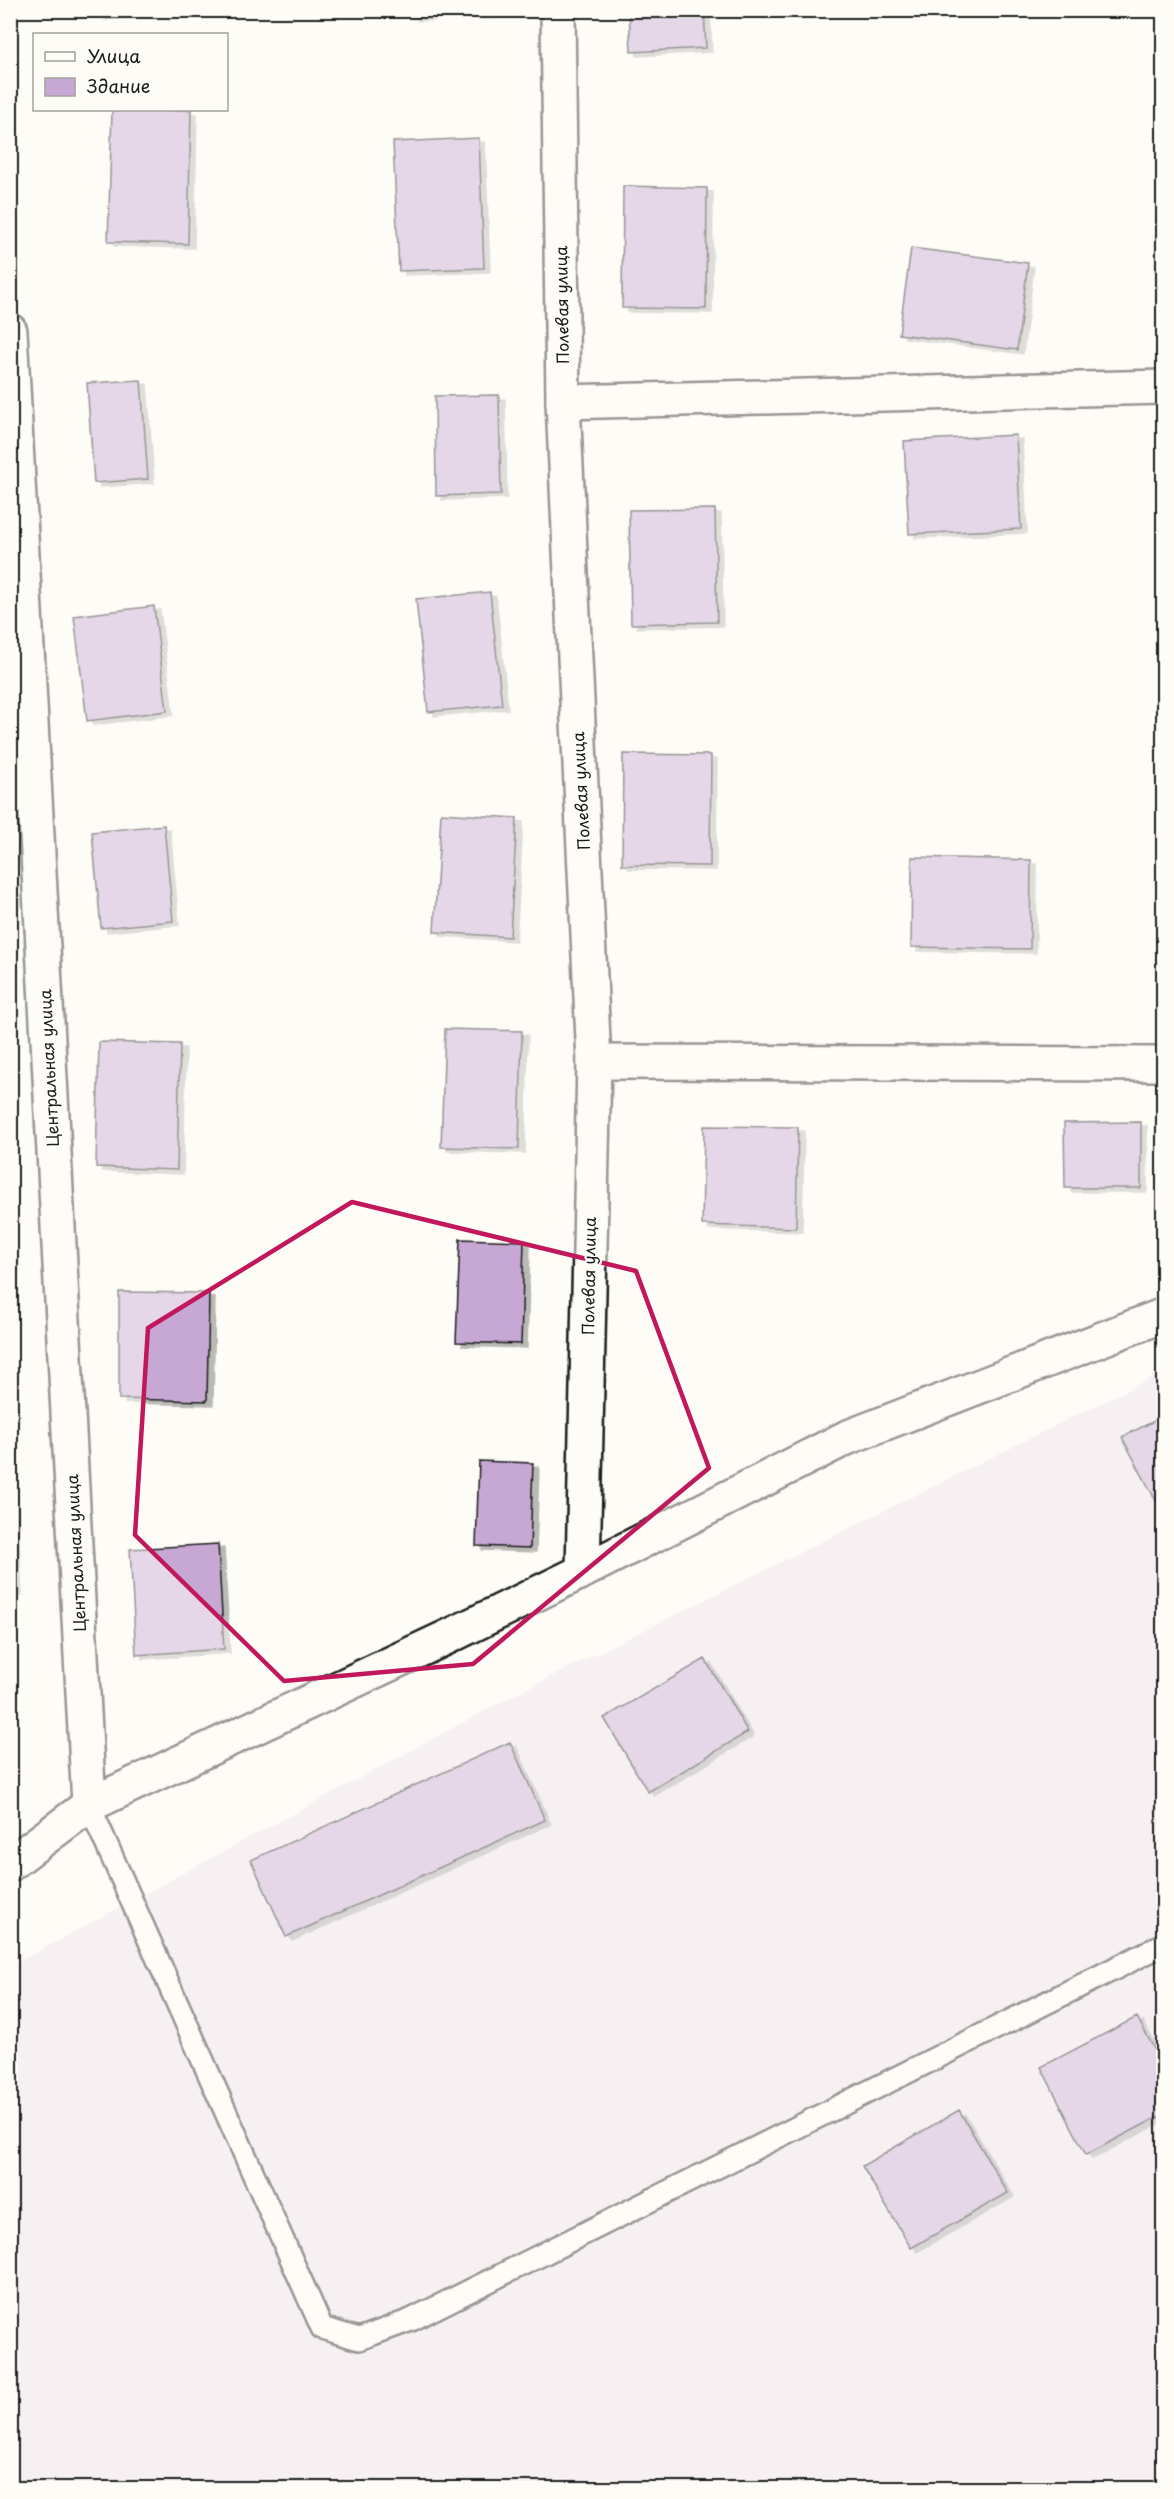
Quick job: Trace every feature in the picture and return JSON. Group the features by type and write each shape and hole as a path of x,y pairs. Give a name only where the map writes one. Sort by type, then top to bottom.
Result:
{"street":[{"name":"Полевая улица","path":"558,10 563,402 594,1062 583,1571"},
{"name":"Центральная улица","path":"10,331 18,644 89,1805"},
{"path":"563,402 1164,387"},
{"path":"594,1062 1164,1064"},
{"path":"10,1864 89,1805 456,1633 846,1438 1164,1315"}],"lane":[{"path":"89,1805 322,2328 359,2339 411,2320 1164,1944"}],"highlighted area":[{"path":"352,1202 636,1271 709,1468 473,1664 284,1681 135,1535 148,1328"}],"shaded area":[{"path":"1163,1372 1163,2488 11,2488 11,1966 518,1693"}],"building":[{"path":"99,10 169,10 99,16"},
{"path":"412,10 490,10 490,14 412,17"},
{"path":"629,10 704,10 706,48 631,52"},
{"path":"112,111 191,111 188,244 108,242"},
{"path":"479,138 484,268 399,271 393,142"},
{"path":"623,186 707,188 706,309 622,308"},
{"path":"911,248 1028,263 1017,350 899,334"},
{"path":"141,380 148,479 94,483 87,383"},
{"path":"499,395 501,494 436,496 435,396"},
{"path":"1016,435 1021,529 909,534 904,441"},
{"path":"715,509 717,622 631,624 629,510"},
{"path":"490,592 502,705 428,712 416,599"},
{"path":"154,606 167,711 87,721 74,616"},
{"path":"623,754 711,755 710,866 622,865"},
{"path":"441,813 517,818 510,937 434,932"},
{"path":"164,825 173,921 101,928 92,832"},
{"path":"912,857 1031,860 1030,949 911,947"},
{"path":"445,1029 522,1031 519,1149 441,1147"},
{"path":"99,1042 180,1044 177,1170 96,1167"},
{"path":"1141,1122 1141,1188 1065,1188 1064,1123"},
{"path":"704,1126 798,1127 796,1228 702,1225"},
{"path":"460,1239 524,1241 521,1344 456,1342"},
{"path":"119,1292 209,1293 207,1401 119,1399"},
{"path":"1164,1416 1164,1516 1122,1437"},
{"path":"479,1461 533,1463 530,1548 476,1546"},
{"path":"10,1485 16,1591 10,1592"},
{"path":"218,1544 224,1649 136,1655 130,1549"},
{"path":"705,1659 748,1732 648,1792 604,1718"},
{"path":"510,1742 545,1820 286,1937 251,1860"},
{"path":"1137,2017 1164,2067 1164,2114 1086,2155 1041,2067"},
{"path":"959,2110 1008,2193 911,2248 862,2166"}]}
